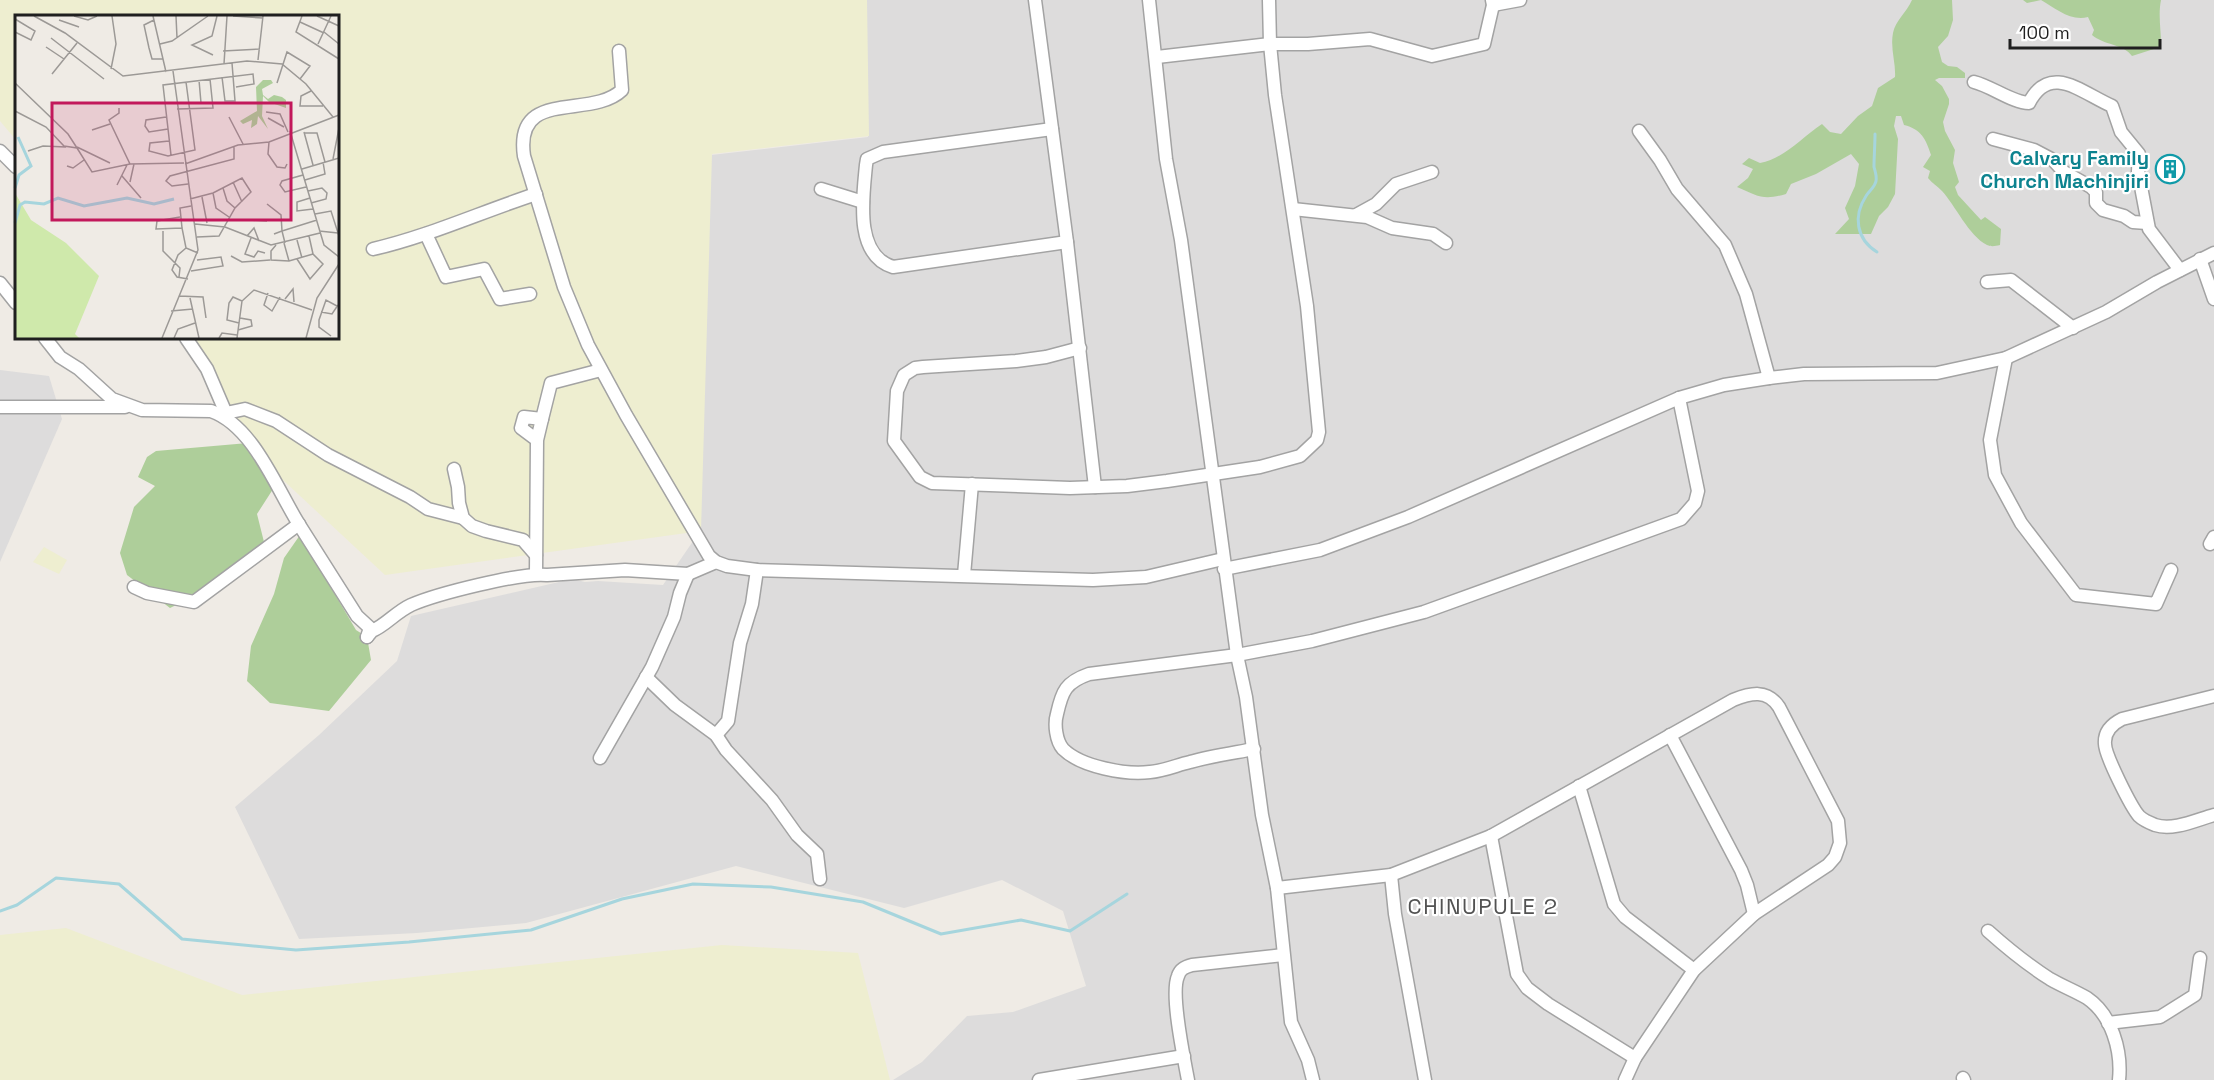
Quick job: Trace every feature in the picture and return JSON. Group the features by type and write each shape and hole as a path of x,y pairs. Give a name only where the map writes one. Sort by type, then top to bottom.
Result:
{"street":[{"path":"1035,0 1067,242 1095,487"},
{"path":"1149,0 1166,159 1181,240 1236,655 1246,697 1262,815 1276,888 1291,1022 1308,1059 1313,1080"},
{"path":"1080,348 1046,357 915,368 904,375 897,391 894,432 898,448 920,477 926,481 1070,488 1126,486 1260,467 1300,456 1317,440 1319,432 1307,306 1275,95 1269,0"},
{"path":"1156,57 1270,44 1308,44 1370,39 1432,56 1484,44 1492,2 1520,0"},
{"path":"619,51 622,90 613,98 531,118 526,125 522,143 524,156 564,287 601,370 683,515 710,556 716,562 727,566 757,570 1093,580 1129,578 1320,550 1408,518 1679,398 1724,385 1804,374 1930,374 2006,358 2106,312 2214,253"},
{"path":"1974,82 2023,103 2029,103 2035,92 2045,84 2064,83 2112,106 2121,132 2139,154 2138,171 2149,230 2180,270"},
{"path":"1052,129 905,148 873,155 867,159 866,165 863,218 869,244 875,257 893,267 1067,242"},
{"path":"1639,131 1677,189 1725,244 1746,294 1769,378"},
{"path":"1993,139 2034,150 2053,160 2071,177 2096,192 2096,203 2103,210 2124,216 2133,222 2147,223"},
{"path":"0,152 15,166"},
{"path":"1356,215 1376,204 1396,184 1432,172"},
{"path":"821,189 863,202"},
{"path":"373,249 459,223 494,207 536,194"},
{"path":"1293,209 1367,217 1392,228 1433,234 1446,243"},
{"path":"426,234 446,277 484,269 500,299 530,294"},
{"path":"2200,259 2214,299"},
{"path":"1987,282 2011,280 2073,328"},
{"path":"0,283 15,302"},
{"path":"46,339 60,357 79,369 112,399 130,407"},
{"path":"187,339 207,369 227,416 255,451 278,486 357,616 370,628 367,637 372,631 411,605 457,591 536,574 625,570 688,574 716,562"},
{"path":"2006,358 1990,440 1995,475 2021,523 2076,595 2156,604 2171,570"},
{"path":"536,574 537,440 551,383 601,370"},
{"path":"1254,749 1192,761 1162,771 1128,772 1109,769 1078,758 1063,748 1057,738 1055,719 1061,695 1067,686 1089,674 1236,655 1312,641 1424,612 1681,519 1695,503 1698,491 1679,398"},
{"path":"0,406 130,407 155,411 211,411 227,416 245,409 276,421 328,455 410,497 428,509 464,518"},
{"path":"537,440 521,428 524,417 542,419"},
{"path":"454,469 459,503 464,518 472,526 523,540 536,555"},
{"path":"964,575 972,484"},
{"path":"134,587 147,593 194,602 299,524"},
{"path":"716,735 728,721 740,643 752,604 757,570"},
{"path":"600,758 646,677 674,617 688,574"},
{"path":"646,677 675,705 716,735 726,750 772,800 798,835 817,854 820,879"},
{"path":"1276,888 1391,875 1491,836 1733,700 1755,694 1766,694 1779,706 1838,821 1840,843 1835,856 1828,865 1754,914 1694,970 1635,1058 1624,1080"},
{"path":"2214,696 2114,722 2104,743 2107,757 2139,816 2157,826 2177,826 2214,815"},
{"path":"1670,735 1731,850 1747,885 1754,914"},
{"path":"1579,786 1614,904 1619,911 1694,970"},
{"path":"1491,836 1517,974 1527,988 1548,1004 1635,1058"},
{"path":"1391,875 1395,914 1425,1080"},
{"path":"1988,931 2049,978 2088,999 2101,1011 2115,1038 2120,1067 2119,1080"},
{"path":"1188,1080 1175,990 1179,973 1184,967 1283,955"},
{"path":"2108,1023 2160,1017 2195,995 2200,958"},
{"path":"1039,1080 1184,1056"}],"shaded area":[{"path":"866,0 2214,0 2214,1080 893,1080 922,1062 967,1016 1013,1012 1086,986 1063,911 1002,880 904,908 736,866 526,923 417,933 299,939 235,807 319,735 397,661 411,616 572,579 585,582 663,585 700,531 711,155 868,137"},
{"path":"0,370 49,376 62,419 0,562"}],"green space":[{"path":"0,0 867,0 869,136 712,154 701,531 385,575 227,428 215,400 208,371 181,339 339,339 339,15 15,15 15,139 0,121"},
{"path":"1912,0 1952,0 1953,20 1948,36 1938,47 1942,62 1948,66 1957,67 1965,73 1965,78 1935,80 1942,86 1949,99 1943,122 1955,150 1953,163 1959,182 1955,187 1958,195 1981,220 1985,217 2001,229 2000,245 1990,246 1980,241 1968,228 1947,197 1928,178 1930,171 1923,167 1931,155 1927,144 1919,132 1904,125 1901,116 1896,116 1894,126 1898,139 1895,194 1888,207 1879,216 1871,234 1835,234 1849,219 1845,208 1855,186 1859,164 1851,154 1816,174 1791,184 1786,194 1766,197 1737,187 1748,178 1753,169 1742,164 1749,158 1760,163 1777,157 1822,124 1830,132 1841,134 1858,116 1872,106 1878,88 1895,77 1893,33 1896,24"},
{"path":"2023,0 2041,0 2027,3"},
{"path":"2041,0 2161,0 2161,44 2157,48 2132,56 2124,49 2092,35 2094,30 2088,17 2069,16"},
{"path":"248,443 275,486 257,514 264,542 217,585 170,608 127,575 120,553 134,507 155,486 138,477 147,457 156,451"},
{"path":"300,535 356,630 367,637 371,660 329,711 270,703 247,681 251,646 274,594 284,558"},
{"path":"44,547 67,560 59,574 33,562"},
{"path":"66,928 242,995 722,945 858,953 890,1080 0,1080 0,935"}],"waterway":[{"path":"1875,134 1876,181 1862,204 1858,219 1865,241 1877,252"},
{"path":"0,911 17,905 56,878 119,884 182,939 296,950 531,930 622,899 693,884 771,887 863,902 941,934 1021,920 1070,931 1127,894"}],"place":[{"name":"Calvary Family Church Machinjiri","path":"2170,169"}],"district":[{"name":"CHINUPULE 2","path":"1483,906"}]}
